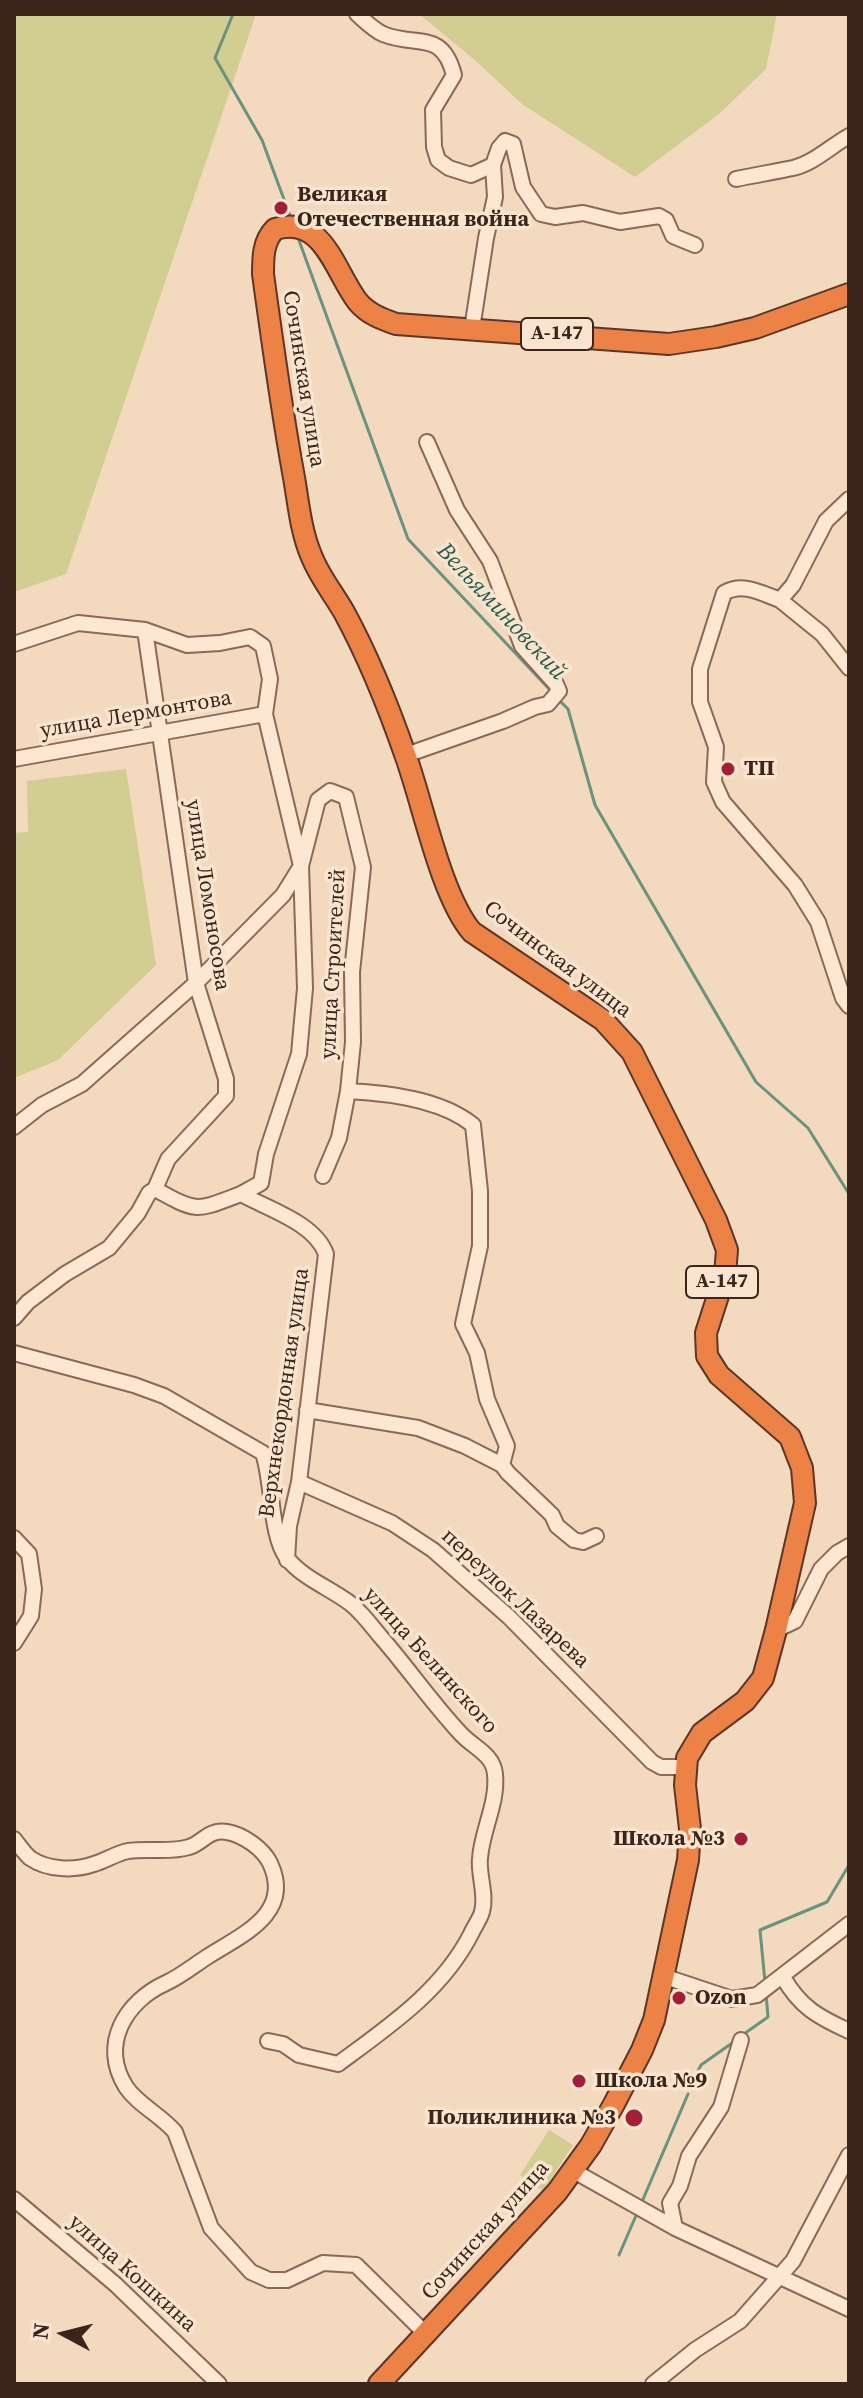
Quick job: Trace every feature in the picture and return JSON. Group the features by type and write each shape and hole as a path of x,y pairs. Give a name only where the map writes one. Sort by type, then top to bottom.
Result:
{"highway":[{"name":"Сочинская улица","path":"379,2384 538,2216 591,2145 642,2050 654,2020 688,1860 687,1758 702,1733 745,1701 763,1678 805,1503 804,1481 796,1447 790,1437 719,1375 707,1356 706,1333 727,1262 727,1250 716,1220 632,1052 618,1033 561,991 491,946 465,923 445,879 406,755 350,625 310,552 283,414 263,256 271,233 295,227 310,232 326,247 360,304 377,317 396,324 669,344 755,328 849,294"}],"street":[{"path":"357,14 380,33 439,46 450,59 454,75 433,110 434,147 438,160 449,168 471,175 493,165"},
{"path":"736,179 794,168 849,136"},
{"path":"472,329 495,197 493,165 505,141 513,144 523,187 541,214 555,217 583,213 620,222 659,216 666,220 673,236 695,245"},
{"path":"406,755 550,702 559,691 522,646 490,561 457,510 427,442"},
{"path":"780,600 793,585 826,521 849,499"},
{"path":"849,668 822,634 780,600 734,587 724,593 700,669 700,702 716,747 714,782 723,802 771,855 818,922 843,998 849,1006"},
{"path":"14,644 78,623 145,630 187,645 250,637 263,646 270,679 265,714 301,866 305,988 299,1054 266,1154 261,1183 204,1208 186,1206 152,1191"},
{"name":"улица Ломоносова","path":"14,1318 28,1302 65,1274 109,1248 138,1213 168,1159 226,1096 226,1079 196,983 145,630"},
{"name":"улица Лермонтова","path":"14,759 265,714"},
{"name":"улица Строителей","path":"301,866 318,800 330,791 346,797 363,867 352,972 353,1042 339,1138 323,1176"},
{"path":"14,1127 42,1105 82,1084 196,983 283,895 301,866"},
{"name":"улица Строителей","path":"348,1091 376,1092 421,1102 459,1114 473,1125 480,1191 480,1246 463,1324 477,1353 487,1399 507,1446 502,1465"},
{"name":"Верхнекордонная улица","path":"241,1194 304,1228 322,1244 326,1254 287,1560"},
{"path":"14,1353 164,1396 263,1453 270,1473 277,1542 287,1560"},
{"path":"307,1410 418,1428 465,1446 502,1465 552,1515 557,1526 574,1540 583,1542 596,1536"},
{"name":"переулок Лазарева","path":"299,1482 392,1523 433,1550 509,1617 652,1762 661,1767 685,1767"},
{"path":"14,1538 29,1554 34,1589 31,1616 14,1643"},
{"path":"776,1630 795,1621 821,1569 849,1546"},
{"name":"улица Белинского","path":"268,2041 283,2044 299,2055 338,2064 417,2004 446,1973 483,1911 483,1880 479,1863 482,1836 495,1794 495,1772 489,1756 468,1743 353,1605 287,1560"},
{"path":"14,1839 30,1858 57,1869 91,1866 127,1851 190,1847 205,1835 226,1832 248,1841 265,1854 273,1869 276,1886 269,1914 246,1934 178,1977 147,1992 132,2005 118,2034 116,2062 127,2088 165,2119 175,2132 211,2228 251,2272 269,2280 287,2280 323,2263 356,2265 426,2334"},
{"path":"663,1976 732,1999 757,1995 849,1924"},
{"path":"783,1977 796,1999 827,2021 849,2031"},
{"path":"675,2228 670,2203 680,2186 689,2156 721,2107 741,2040"},
{"path":"653,2384 695,2350 740,2321 781,2276 793,2261 849,2155"},
{"path":"572,2170 675,2228 849,2309"},
{"name":"улица Кошкина","path":"14,2199 115,2284 219,2384"}],"shaded area":[{"path":"14,14 256,14 66,574 14,592"},
{"path":"419,14 777,14 766,69 719,114 635,177 522,104"},
{"path":"126,769 156,965 58,1060 14,1078 14,833 28,832 27,781"},
{"path":"549,2130 573,2145 543,2191 520,2175"}],"waterway":[{"name":"Вельяминовский","path":"233,14 215,58 262,140 292,221"},
{"name":"Вельяминовский","path":"297,235 408,539 551,691"},
{"name":"Вельяминовский","path":"559,700 568,709 595,805 756,1082 808,1128 849,1194"},
{"name":"Вельяминовский","path":"765,1982 760,1930 827,1902 849,1865"},
{"name":"Вельяминовский","path":"741,2036 768,2017 766,1994"},
{"name":"Вельяминовский","path":"695,2077 701,2065 735,2041"},
{"name":"Вельяминовский","path":"641,2204 688,2094"},
{"name":"Вельяминовский","path":"619,2255 638,2211"}],"place":[{"name":"Великая Отечественная война","path":"281,208"},
{"name":"ТП","path":"728,769"},
{"name":"Школа №3","path":"741,1839"},
{"name":"Ozon","path":"679,1998"},
{"name":"Школа №9","path":"579,2081"},
{"name":"Поликлиника №3","path":"634,2118"}]}
